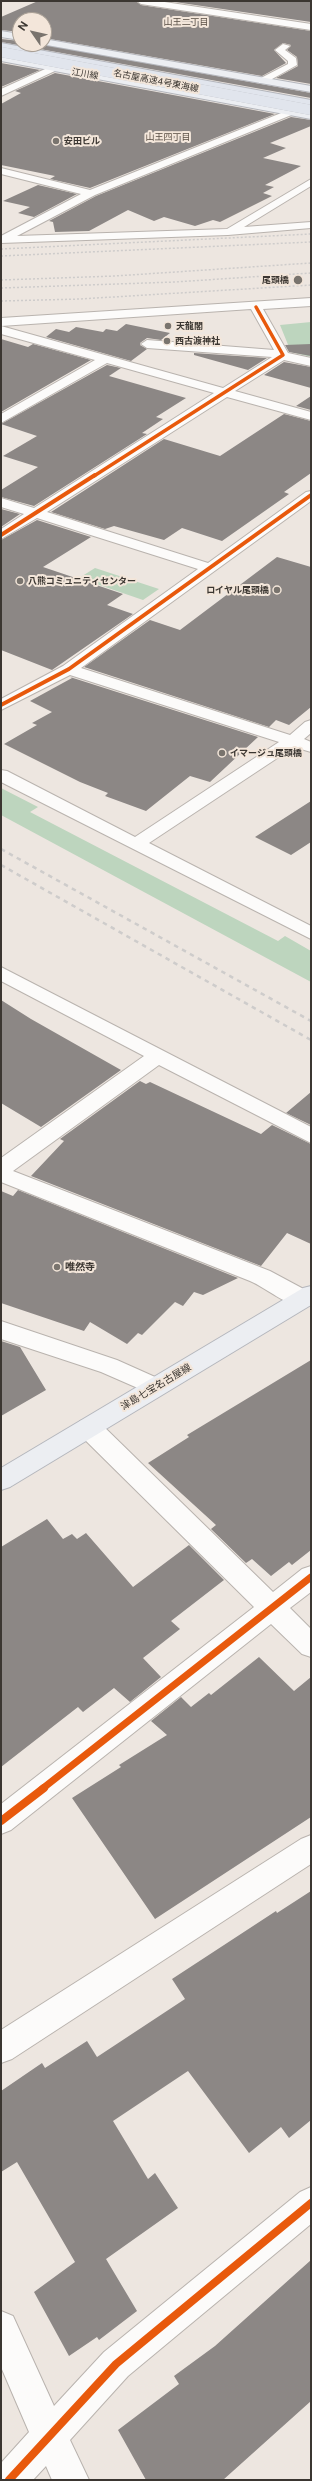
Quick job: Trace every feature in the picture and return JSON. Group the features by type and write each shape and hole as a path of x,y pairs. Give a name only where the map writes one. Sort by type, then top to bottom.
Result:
{"highway":[{"name":"名古屋高速4号東海線","path":"1,41 311,96"},
{"path":"1,46 311,104"},
{"name":"名古屋高速4号東海線","path":"1,52 311,110"}],"main road":[{"path":"1,34 12,36"},
{"path":"52,43 311,90"},
{"name":"江川線","path":"1,58 311,116"},
{"name":"津島七宝名古屋線","path":"1,1480 307,1296"}],"street":[{"path":"141,1 311,27"},
{"path":"286,46 279,50 293,60 305,60"},
{"path":"262,81 292,65 293,60"},
{"path":"1,93 54,68"},
{"path":"3,241 91,193 311,104"},
{"path":"1,171 91,193"},
{"path":"228,232 311,182"},
{"path":"3,241 228,232 311,225"},
{"path":"1,322 256,307 311,302"},
{"path":"256,307 283,355"},
{"path":"1,330 311,416"},
{"path":"147,344 283,355 311,362"},
{"path":"1,535 283,355"},
{"path":"1,420 106,359"},
{"path":"1,705 69,668 311,495"},
{"path":"1,502 210,568"},
{"path":"69,668 311,747"},
{"path":"136,844 292,741 311,725"},
{"path":"1,775 311,933"},
{"path":"4,977 311,1136"},
{"path":"1,1168 158,1056"},
{"path":"1,1174 307,1296"},
{"path":"1,1330 109,1366 156,1387"},
{"path":"89,1428 311,1646"},
{"path":"1,1821 311,1577"},
{"path":"1,2048 311,1848"},
{"path":"9,2480 116,2364 311,2203"},
{"path":"1,2328 49,2436 71,2480"}],"green space":[{"path":"311,322 311,357 291,352 280,325"},
{"path":"95,568 159,589 143,600 79,578"},
{"path":"1,788 38,807 30,812 278,941 285,936 311,951 311,982 1,815"}],"building":[{"path":"38,1 136,1 141,5 311,31 311,84 276,78 298,66 297,57 287,50 291,45 283,43 274,50 286,63 262,76 52,39 52,12 13,12"},
{"path":"168,1 311,1 311,22"},
{"path":"12,12 12,31 1,30 1,17"},
{"path":"1,39 12,40 12,44 1,42"},
{"path":"52,46 311,93 311,98 52,51"},
{"path":"1,63 40,70 1,87"},
{"path":"55,73 275,114 90,188 50,179 55,176 1,165 1,104 21,93 15,91"},
{"path":"291,117 311,120 311,126 270,143 286,148 263,158 301,166 265,185 274,187 263,193 272,196 220,222 213,220 195,226 164,217 154,221 128,210 89,231 55,232 53,222 49,221 96,196"},
{"path":"38,185 77,194 34,217 18,213 30,207 3,201"},
{"path":"126,324 170,333 161,340 147,338 140,343 140,345 147,349 131,361 46,337 56,329 69,332 76,327 103,332 106,329 117,331"},
{"path":"1,339 28,347 33,344 91,360 1,412"},
{"path":"311,344 311,356 289,352 285,345"},
{"path":"194,353 267,358 248,370 194,355"},
{"path":"284,362 311,367 311,388 264,375"},
{"path":"107,365 121,368 109,376 186,398 156,417 163,419 142,433 147,434 34,506 1,497 1,490 38,467 3,456 37,436 1,424"},
{"path":"311,396 311,410 296,406"},
{"path":"284,414 311,421 311,473 284,492 289,494 222,541 182,528 164,540 114,526 105,529 51,512 164,439 220,456"},
{"path":"1,509 20,514 1,527"},
{"path":"37,520 91,537 43,567 123,594 107,605 133,614 52,670 1,650 1,540"},
{"path":"277,557 311,567 311,707 289,725 276,720 269,727 84,667 150,620 180,630"},
{"path":"70,677 258,737 210,782 190,776 146,811 105,796 108,793 80,782 4,744 37,725 32,723 52,712 30,701 72,678"},
{"path":"311,801 311,842 291,855 255,837"},
{"path":"1,1000 31,1019 121,1070 41,1127 1,1103"},
{"path":"140,1081 146,1084 150,1082 261,1134 272,1125 311,1144 311,1244 287,1233 261,1266 31,1176 64,1141 60,1139"},
{"path":"311,1092 311,1125 286,1113"},
{"path":"18,1190 238,1278 203,1295 194,1292 183,1306 175,1302 142,1335 138,1333 127,1344 90,1322 84,1331 1,1303 1,1191 13,1196"},
{"path":"1,1341 20,1347 46,1390 1,1416"},
{"path":"311,1360 311,1550 292,1565 289,1562 271,1576 252,1559 246,1563 211,1529 216,1525 148,1463 189,1437 187,1435"},
{"path":"47,1519 63,1539 72,1534 77,1539 86,1533 133,1587 189,1545 224,1580 171,1621 180,1629 143,1658 161,1677 130,1702 114,1688 83,1712 78,1707 1,1767 1,1547"},
{"path":"259,1657 294,1691 311,1677 311,1817 155,1919 72,1798 121,1767 119,1765 167,1735 151,1721 181,1697 191,1707 209,1693 211,1695"},
{"path":"311,1891 311,2120 289,2138 281,2127 249,2153 188,2071 113,2121 148,2179 155,2173 178,2208 106,2259 137,2311 99,2340 97,2337 69,2356 34,2292 75,2262 17,2162 1,2172 1,2091 42,2063 45,2068 87,2041 97,2057 185,1999 172,1979 276,1911 277,1913"},
{"path":"311,2260 311,2401 223,2480 146,2480 118,2430 179,2384 174,2376 215,2346"}],"railway":[{"path":"1,249 311,234"},
{"path":"1,256 311,242"},
{"path":"1,280 115,276 311,263"},
{"path":"1,288 175,282 311,273"},
{"path":"1,301 80,299 311,285"},
{"path":"1,849 311,1021"},
{"path":"1,865 311,1040"}],"cycle path":[{"path":"1,535 283,355 256,307"},
{"path":"1,705 69,669 311,495"},
{"path":"1,1821 311,1577"},
{"path":"9,2480 116,2364 311,2203"}],"place":[{"name":"安田ビル","path":"56,141"},
{"name":"尾頭橋","path":"298,280"},
{"name":"天龍閣","path":"168,326"},
{"name":"西古渡神社","path":"167,341"},
{"name":"八熊コミュニティセンター","path":"20,581"},
{"name":"ロイヤル尾頭橋","path":"277,590"},
{"name":"イマージュ尾頭橋","path":"222,753"},
{"name":"唯然寺","path":"57,1267"}],"district":[{"name":"山王二丁目","path":"186,22"},
{"name":"山王四丁目","path":"168,137"}]}
